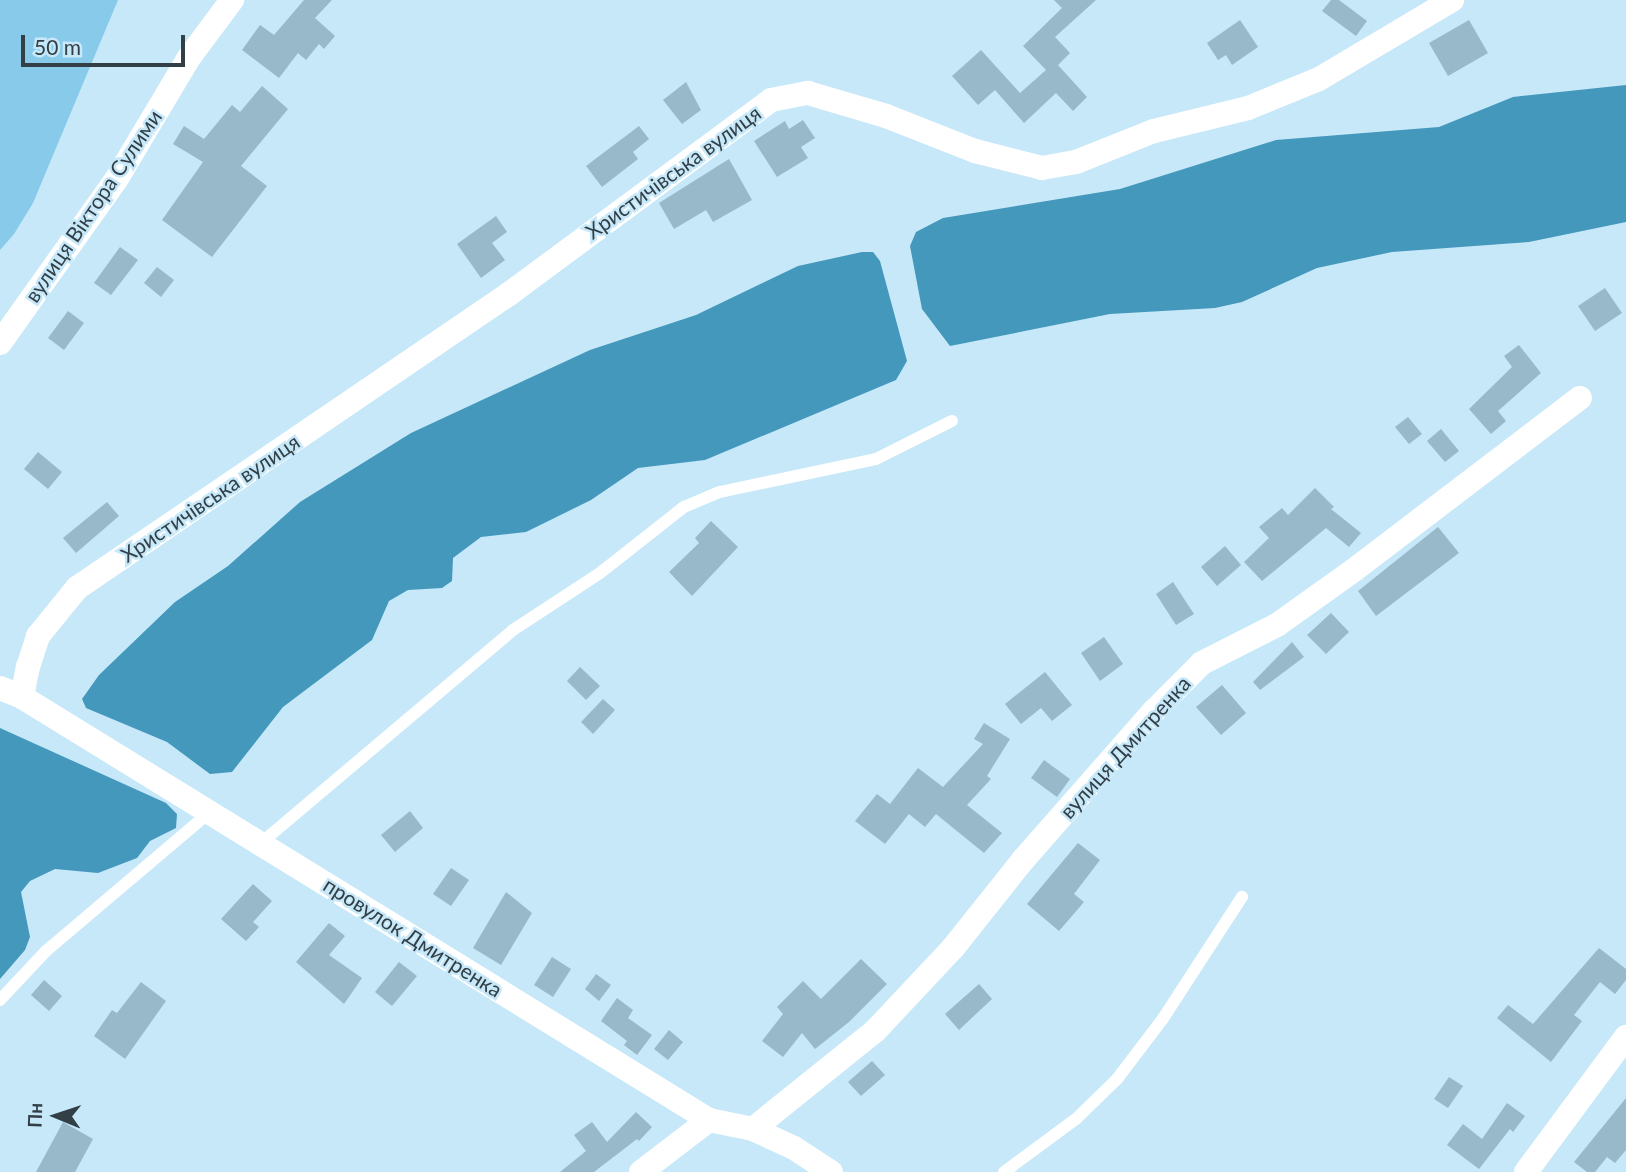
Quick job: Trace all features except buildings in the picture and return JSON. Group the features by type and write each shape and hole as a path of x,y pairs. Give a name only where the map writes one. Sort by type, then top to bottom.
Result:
{"street":[{"name":"вулиця Віктора Сулими","path":"0,343 116,180 188,59 232,0"},
{"name":"Христичівська вулиця","path":"11,692 27,667 38,636 77,588 509,294 771,100 808,93 886,116 975,151 1042,168 1076,162 1154,131 1248,108 1319,79 1452,0"},
{"name":"вулиця Дмитренка","path":"752,1129 876,1031 953,948 1023,860 1155,710 1202,663 1277,625 1354,570 1580,398"},
{"name":"провулок Дмитренка","path":"11,692 709,1120 752,1129 793,1148 831,1172"},
{"path":"1526,1172 1626,1037"},
{"path":"641,1172 709,1120"}],"lane":[{"path":"261,843 513,630 600,573 684,507 720,492 876,459 952,421"},
{"path":"0,1000 47,951 209,813"},
{"path":"1004,1172 1076,1119 1117,1079 1162,1020 1242,897"}],"shaded area":[{"path":"0,0 118,0 33,203 14,234 0,250"},
{"path":"1626,85 1626,222 1529,242 1392,252 1317,268 1242,302 1215,308 1110,314 950,346 922,309 910,246 916,232 943,218 1120,189 1276,140 1439,127 1513,97"},
{"path":"873,252 880,261 907,361 896,380 705,460 638,468 591,500 526,532 481,537 453,558 452,581 442,588 408,590 389,601 372,640 283,707 232,772 210,774 167,742 86,708 82,699 99,675 175,602 228,566 300,502 411,433 590,350 696,315 798,266"},
{"path":"0,728 166,803 177,814 176,828 150,841 137,858 98,873 55,869 30,881 21,892 30,937 25,950 0,979"}]}
